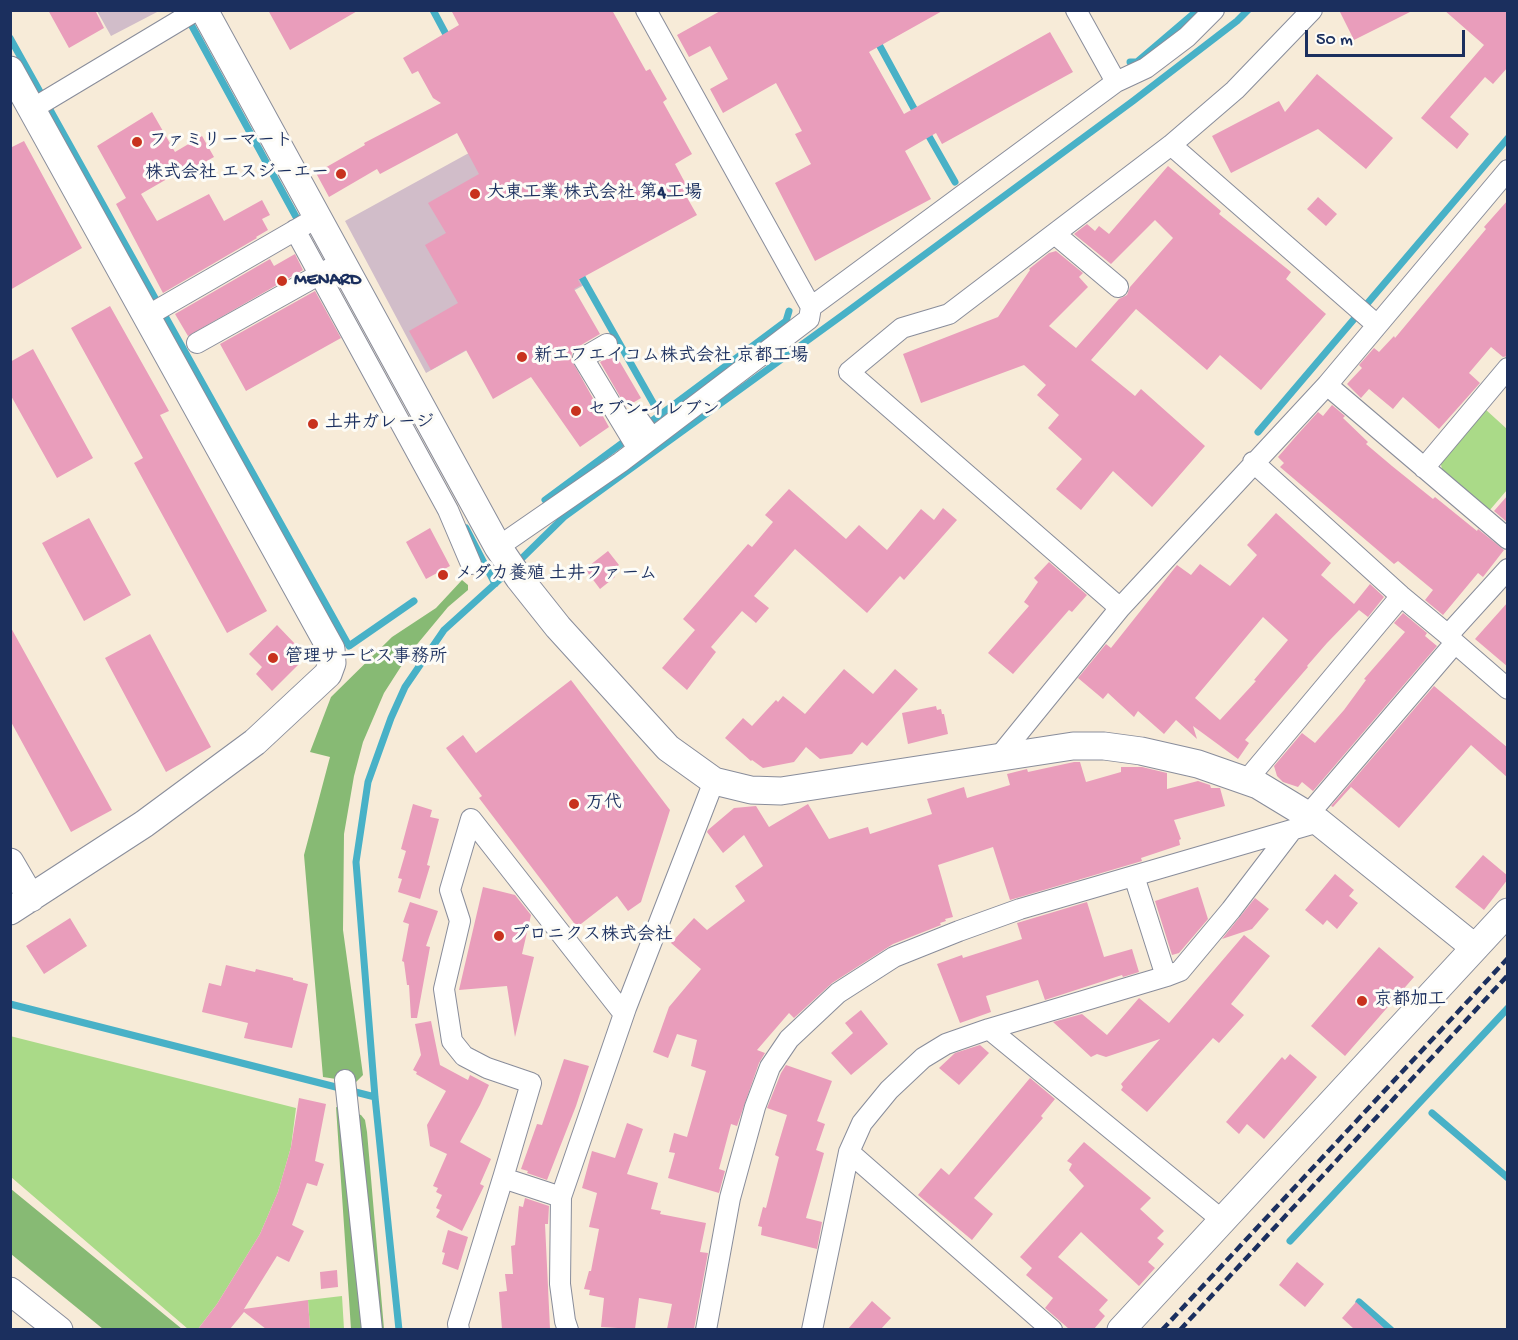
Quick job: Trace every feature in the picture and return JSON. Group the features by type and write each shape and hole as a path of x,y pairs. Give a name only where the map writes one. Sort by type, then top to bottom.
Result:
{"street":[{"path":"507,560 639,434 809,319 811,307 646,10"},
{"path":"1076,10 1116,82"},
{"path":"811,307 1116,82 1146,68 1187,37 1214,10"},
{"path":"1120,608 849,372 902,328 949,314 1171,145 1235,90 1312,10"},
{"path":"32,108 193,14 306,224 448,510 471,564"},
{"path":"10,70 148,315 331,650 333,663 328,674 255,742 144,824 21,905 10,862"},
{"path":"1171,145 1374,323"},
{"path":"998,758 1120,608 1253,462 1327,385 1374,323 1508,170"},
{"path":"148,315 306,224"},
{"path":"1054,234 1118,287"},
{"path":"197,343 328,269"},
{"path":"328,269 507,560 558,627 668,748 714,781 751,790 781,791 1073,746 1141,751 1198,764 1258,785 1474,947"},
{"path":"607,344 583,358 639,434"},
{"path":"1424,468 1508,368"},
{"path":"1327,385 1508,539"},
{"path":"1253,462 1508,689"},
{"path":"812,1329 849,1152 862,1123 889,1090 923,1058 946,1044 1180,971 1307,822 1508,569"},
{"path":"1246,781 1401,596"},
{"path":"568,1329 560,1284 561,1197 624,1014 714,781"},
{"path":"459,1329 458,1324 531,1083 487,1068 464,1056 452,1041 444,989 460,921 450,890 471,819 624,1014"},
{"path":"706,1329 730,1198 754,1107 770,1067 789,1039 838,993 894,957 958,931 1020,909 1307,822"},
{"path":"1134,876 1163,967"},
{"path":"1120,1329 1508,912"},
{"path":"989,1029 1222,1220"},
{"path":"345,1080 372,1329"},
{"path":"849,1152 1052,1329"},
{"path":"503,1178 561,1197"},
{"path":"10,1291 59,1329"}],"shaded area":[{"path":"97,11 159,11 111,36"},
{"path":"498,137 584,285 426,373 345,221"}],"green space":[{"path":"1485,409 1507,429 1507,490 1489,511 1442,470 1440,459"},
{"path":"462,580 468,585 468,590 448,607 409,654 384,693 363,742 354,776 344,834 343,930 363,1075 356,1082 323,1077 304,855 330,757 310,752 331,697 392,637 436,608"},
{"path":"10,1036 296,1108 291,1147 278,1192 260,1234 217,1304 198,1329 188,1329 11,1177"},
{"path":"336,1107 361,1115 365,1120 384,1329 351,1329"},
{"path":"10,1189 182,1329 103,1329 11,1254"},
{"path":"342,1296 344,1329 310,1329 308,1300"}],"building":[{"path":"48,10 95,10 104,28 69,48"},
{"path":"268,10 359,10 290,50"},
{"path":"451,10 612,10 646,71 650,69 667,99 663,102 692,154 675,164 690,192 685,194 697,215 578,280 581,285 574,289 600,334 576,348 571,359 609,427 580,447 531,377 493,399 466,350 431,370 409,331 458,303 425,245 446,233 428,203 479,174 457,133 380,174 377,169 329,197 316,173 365,145 364,143 441,103 433,98 418,71 412,74 403,58 459,25"},
{"path":"722,10 944,10 869,52 904,114 1050,32 1073,72 942,144 936,133 905,151 931,199 815,261 775,183 811,164 795,134 802,131 776,83 723,113 710,89 728,79 710,46 689,57 677,35"},
{"path":"1339,10 1414,10 1354,40"},
{"path":"1444,10 1508,10 1508,67 1493,84 1485,77 1450,117 1469,134 1457,149 1421,118 1484,45"},
{"path":"1317,74 1393,138 1366,169 1318,129 1231,173 1212,136 1279,101 1285,112"},
{"path":"152,112 175,152 202,136 214,157 181,175 179,172 141,194 157,221 209,194 224,221 262,200 270,215 262,219 268,230 163,293 116,204 126,198 97,146"},
{"path":"24,141 82,248 10,290 10,148"},
{"path":"1168,166 1221,211 1219,214 1291,272 1286,279 1326,314 1261,390 1220,355 1207,370 1136,309 1091,360 1135,396 1141,389 1205,446 1152,507 1113,471 1081,510 1056,489 1082,459 1048,428 1059,415 1037,395 1046,385 1024,365 921,403 903,354 998,317 1029,269 1049,253 1056,251 1083,273 1079,277 1088,287 1049,326 1076,348 1119,299 1127,295 1130,287 1173,238 1155,220 1111,264 1074,234 1087,224 1095,231 1099,226 1109,234"},
{"path":"1318,197 1337,214 1326,226 1307,209"},
{"path":"1508,200 1508,356 1503,357 1491,347 1469,373 1480,383 1439,429 1403,397 1393,409 1369,389 1361,398 1347,384 1362,368 1359,365 1374,348 1379,352 1394,336 1395,338"},
{"path":"295,254 303,270 188,336 175,314 270,259 274,266"},
{"path":"315,291 341,338 246,391 220,344"},
{"path":"110,306 169,411 160,415 267,611 227,633 134,463 143,458 71,328"},
{"path":"33,349 93,458 57,478 10,394 10,362"},
{"path":"612,355 614,358 617,357 641,398 626,407 600,362"},
{"path":"1332,405 1368,442 1366,444 1392,466 1433,499 1435,497 1504,550 1483,577 1478,573 1443,615 1425,600 1433,590 1398,561 1394,564 1280,467 1284,463 1278,457 1318,412 1323,416"},
{"path":"789,489 846,539 859,525 887,550 921,509 934,520 943,508 957,520 904,580 900,576 867,613 795,549 754,596 769,608 756,623 742,611 711,647 716,652 687,690 662,668 695,630 683,619 748,544 752,547 773,522 765,515"},
{"path":"1508,495 1508,523 1494,511"},
{"path":"1276,513 1331,563 1321,575 1354,604 1370,584 1384,597 1368,617 1359,610 1327,643 1245,740 1249,743 1238,759 1193,726 1197,739 1176,720 1164,734 1138,711 1134,717 1108,693 1103,699 1078,678 1106,644 1111,648 1177,565 1191,575 1200,564 1230,586 1257,555 1247,545","holes":["1263,617 1288,640 1254,680 1256,681 1220,720 1195,698"]},
{"path":"89,518 131,595 84,621 42,543"},
{"path":"430,528 450,566 426,579 406,542"},
{"path":"608,551 619,565 610,572 615,577 600,589 585,569"},
{"path":"1049,562 1087,595 1072,612 1069,610 1013,674 988,653 1029,606 1024,602 1038,582 1034,578"},
{"path":"1508,602 1508,667 1475,639"},
{"path":"1403,613 1427,633 1425,636 1437,646 1313,791 1302,782 1298,787 1283,782 1277,776 1274,766 1302,733 1315,743 1344,710 1366,680 1364,679 1405,632 1394,623"},
{"name":"管理サービス事務所","path":"277,625 297,646 291,651 301,662 272,691 256,674 262,667 249,654"},
{"path":"10,626 112,810 71,832 10,720"},
{"path":"150,634 211,747 166,772 105,658"},
{"path":"844,669 873,694 895,669 918,689 867,746 862,742 852,754 820,759 806,747 794,762 763,768 751,761 725,738 743,718 752,726 776,700 778,702 783,696 805,714"},
{"name":"万代","path":"571,680 670,810 641,902 628,911 617,896 577,927 479,798 482,796 446,748 463,735 476,753"},
{"path":"1434,686 1508,748 1508,778 1471,745 1399,828 1351,787 1333,807 1331,806"},
{"path":"936,706 937,710 941,709 944,714 948,734 908,744 902,713"},
{"path":"1080,762 1086,782 1121,772 1121,767 1142,767 1167,773 1167,789 1198,781 1210,785 1211,788 1220,788 1225,806 1174,820 1181,839 1179,840 1180,845 1141,858 1142,861 1010,900 993,847 938,865 953,917 945,919 946,921 940,923 941,925 893,944 832,983 794,1018 789,1013 757,1050 765,1053 759,1063 737,1126 731,1124 719,1169 725,1171 719,1193 668,1178 675,1153 669,1152 674,1133 687,1137 706,1071 691,1066 697,1040 677,1034 668,1058 653,1052 669,1007 701,969 671,943 694,918 707,930 745,901 735,886 763,866 744,835 723,853 707,832 708,830 734,808 756,806 769,827 808,804 829,839 868,827 870,834 932,814 927,799 964,787 967,798 1010,785 1007,774"},
{"path":"413,804 432,810 430,817 439,819 427,865 430,866 420,899 398,892 402,879 398,878 406,851 401,849"},
{"path":"1483,855 1508,876 1484,910 1455,887"},
{"path":"1335,874 1354,890 1349,896 1358,903 1337,929 1327,920 1323,925 1305,910"},
{"name":"プロニクス株式会社","path":"483,887 515,895 531,915 522,954 534,957 515,1037 507,986 459,990"},
{"path":"1198,887 1208,919 1179,953 1172,955 1155,901"},
{"path":"1255,898 1269,909 1252,929 1222,939"},
{"path":"410,902 438,911 426,946 430,947 417,1018 411,1018 409,985 407,985 402,961 409,924 403,922"},
{"path":"1087,902 1104,957 1132,949 1139,972 1123,977 1122,975 1045,1000 1038,980 986,996 991,1012 960,1023 937,964 1022,939 1017,923"},
{"path":"70,918 87,946 44,974 26,946"},
{"path":"1244,935 1270,956 1231,1004 1244,1015 1219,1043 1213,1038 1147,1112 1121,1090 1123,1087 1121,1084 1160,1039 1106,1057 1097,1054 1091,1057 1053,1022 1082,1014 1107,1035 1139,998 1169,1023"},
{"name":"京都加工","path":"1379,947 1414,977 1345,1056 1311,1026"},
{"path":"226,965 255,972 256,969 308,984 292,1048 244,1038 248,1023 202,1012 209,983 221,986"},
{"path":"861,1010 888,1044 851,1075 831,1053 853,1033 845,1023"},
{"path":"431,1021 440,1065 468,1080 470,1075 489,1085 460,1142 491,1159 480,1184 484,1186 462,1231 436,1217 440,1210 436,1208 442,1195 436,1192 438,1188 433,1186 447,1154 430,1146 427,1125 446,1091 413,1070 421,1055 415,1024"},
{"path":"980,1045 989,1053 959,1085 939,1068 955,1053"},
{"path":"1290,1054 1317,1077 1264,1139 1247,1124 1239,1134 1226,1122 1282,1057 1285,1060"},
{"path":"564,1059 589,1066 547,1180 521,1169 537,1124 542,1125"},
{"path":"786,1065 832,1081 817,1121 825,1124 816,1150 824,1153 806,1218 822,1222 817,1249 761,1235 762,1227 758,1226 763,1207 766,1208 779,1157 775,1155 787,1115 767,1108"},
{"path":"1030,1078 1055,1099 1041,1116 1043,1118 974,1198 993,1214 972,1240 918,1195 941,1168 949,1175"},
{"path":"299,1098 326,1104 315,1161 324,1164 317,1186 307,1183 292,1225 304,1231 289,1262 277,1256 244,1309 308,1300 310,1329 266,1329 244,1312 230,1329 198,1329 217,1304 260,1234 278,1192 291,1147"},
{"path":"627,1123 643,1129 627,1174 658,1183 651,1209 661,1211 660,1214 706,1223 700,1252 708,1253 694,1329 667,1329 672,1304 639,1298 635,1329 601,1327 604,1298 589,1295 590,1290 584,1289 589,1271 591,1271 599,1229 589,1227 597,1193 582,1188 592,1151 615,1158"},
{"path":"1084,1142 1151,1198 1140,1209 1164,1231 1157,1238 1164,1244 1148,1262 1155,1268 1139,1286 1081,1232 1058,1257 1108,1300 1099,1310 1105,1316 1094,1329 1069,1329 1045,1308 1053,1298 1026,1275 1032,1268 1020,1257 1084,1186 1069,1170 1072,1164 1067,1161"},
{"path":"525,1198 549,1206 548,1224 545,1224 550,1329 502,1329 499,1292 507,1291 505,1274 513,1274 511,1246 515,1245 519,1206 523,1207"},
{"path":"448,1230 468,1237 458,1270 442,1264 445,1253 442,1252"},
{"path":"1297,1262 1324,1284 1305,1307 1279,1285"},
{"path":"337,1270 338,1287 321,1289 320,1272"},
{"path":"872,1301 891,1318 881,1329 848,1329"},
{"path":"1356,1302 1385,1329 1354,1329 1342,1318"}],"waterway":[{"path":"433,10 449,40"},
{"path":"1130,62 1137,62 1198,10"},
{"path":"516,564 564,517 1133,101 1237,21 1248,10"},
{"path":"187,17 301,226"},
{"path":"10,38 349,646 414,601"},
{"path":"876,39 918,116"},
{"path":"926,131 955,182"},
{"path":"1258,432 1508,138"},
{"path":"579,272 660,415"},
{"path":"645,426 786,321 789,311"},
{"path":"545,500 629,438"},
{"path":"466,528 495,584"},
{"path":"399,1330 375,1097 356,862 368,782 405,687 444,630 508,572"},
{"path":"10,1004 375,1097"},
{"path":"1290,1241 1508,1008"},
{"path":"1432,1113 1508,1178"},
{"path":"1359,1302 1391,1330"}],"railway":[{"path":"1162,1330 1508,958"},
{"path":"1180,1330 1508,975"}],"place":[{"name":"ファミリーマート","path":"137,142"},
{"name":"株式会社 エスジーエー","path":"341,174"},
{"name":"大東工業 株式会社 第4工場","path":"475,194"},
{"name":"MENARD","path":"282,281"},
{"name":"新エフエイコム株式会社 京都工場","path":"522,357"},
{"name":"セブン-イレブン","path":"576,411"},
{"name":"土井ガレージ","path":"313,424"},
{"name":"メダカ養殖 土井ファーム","path":"443,575"},
{"name":"管理サービス事務所","path":"273,658"},
{"name":"万代","path":"574,804"},
{"name":"プロニクス株式会社","path":"499,936"},
{"name":"京都加工","path":"1362,1001"}]}
